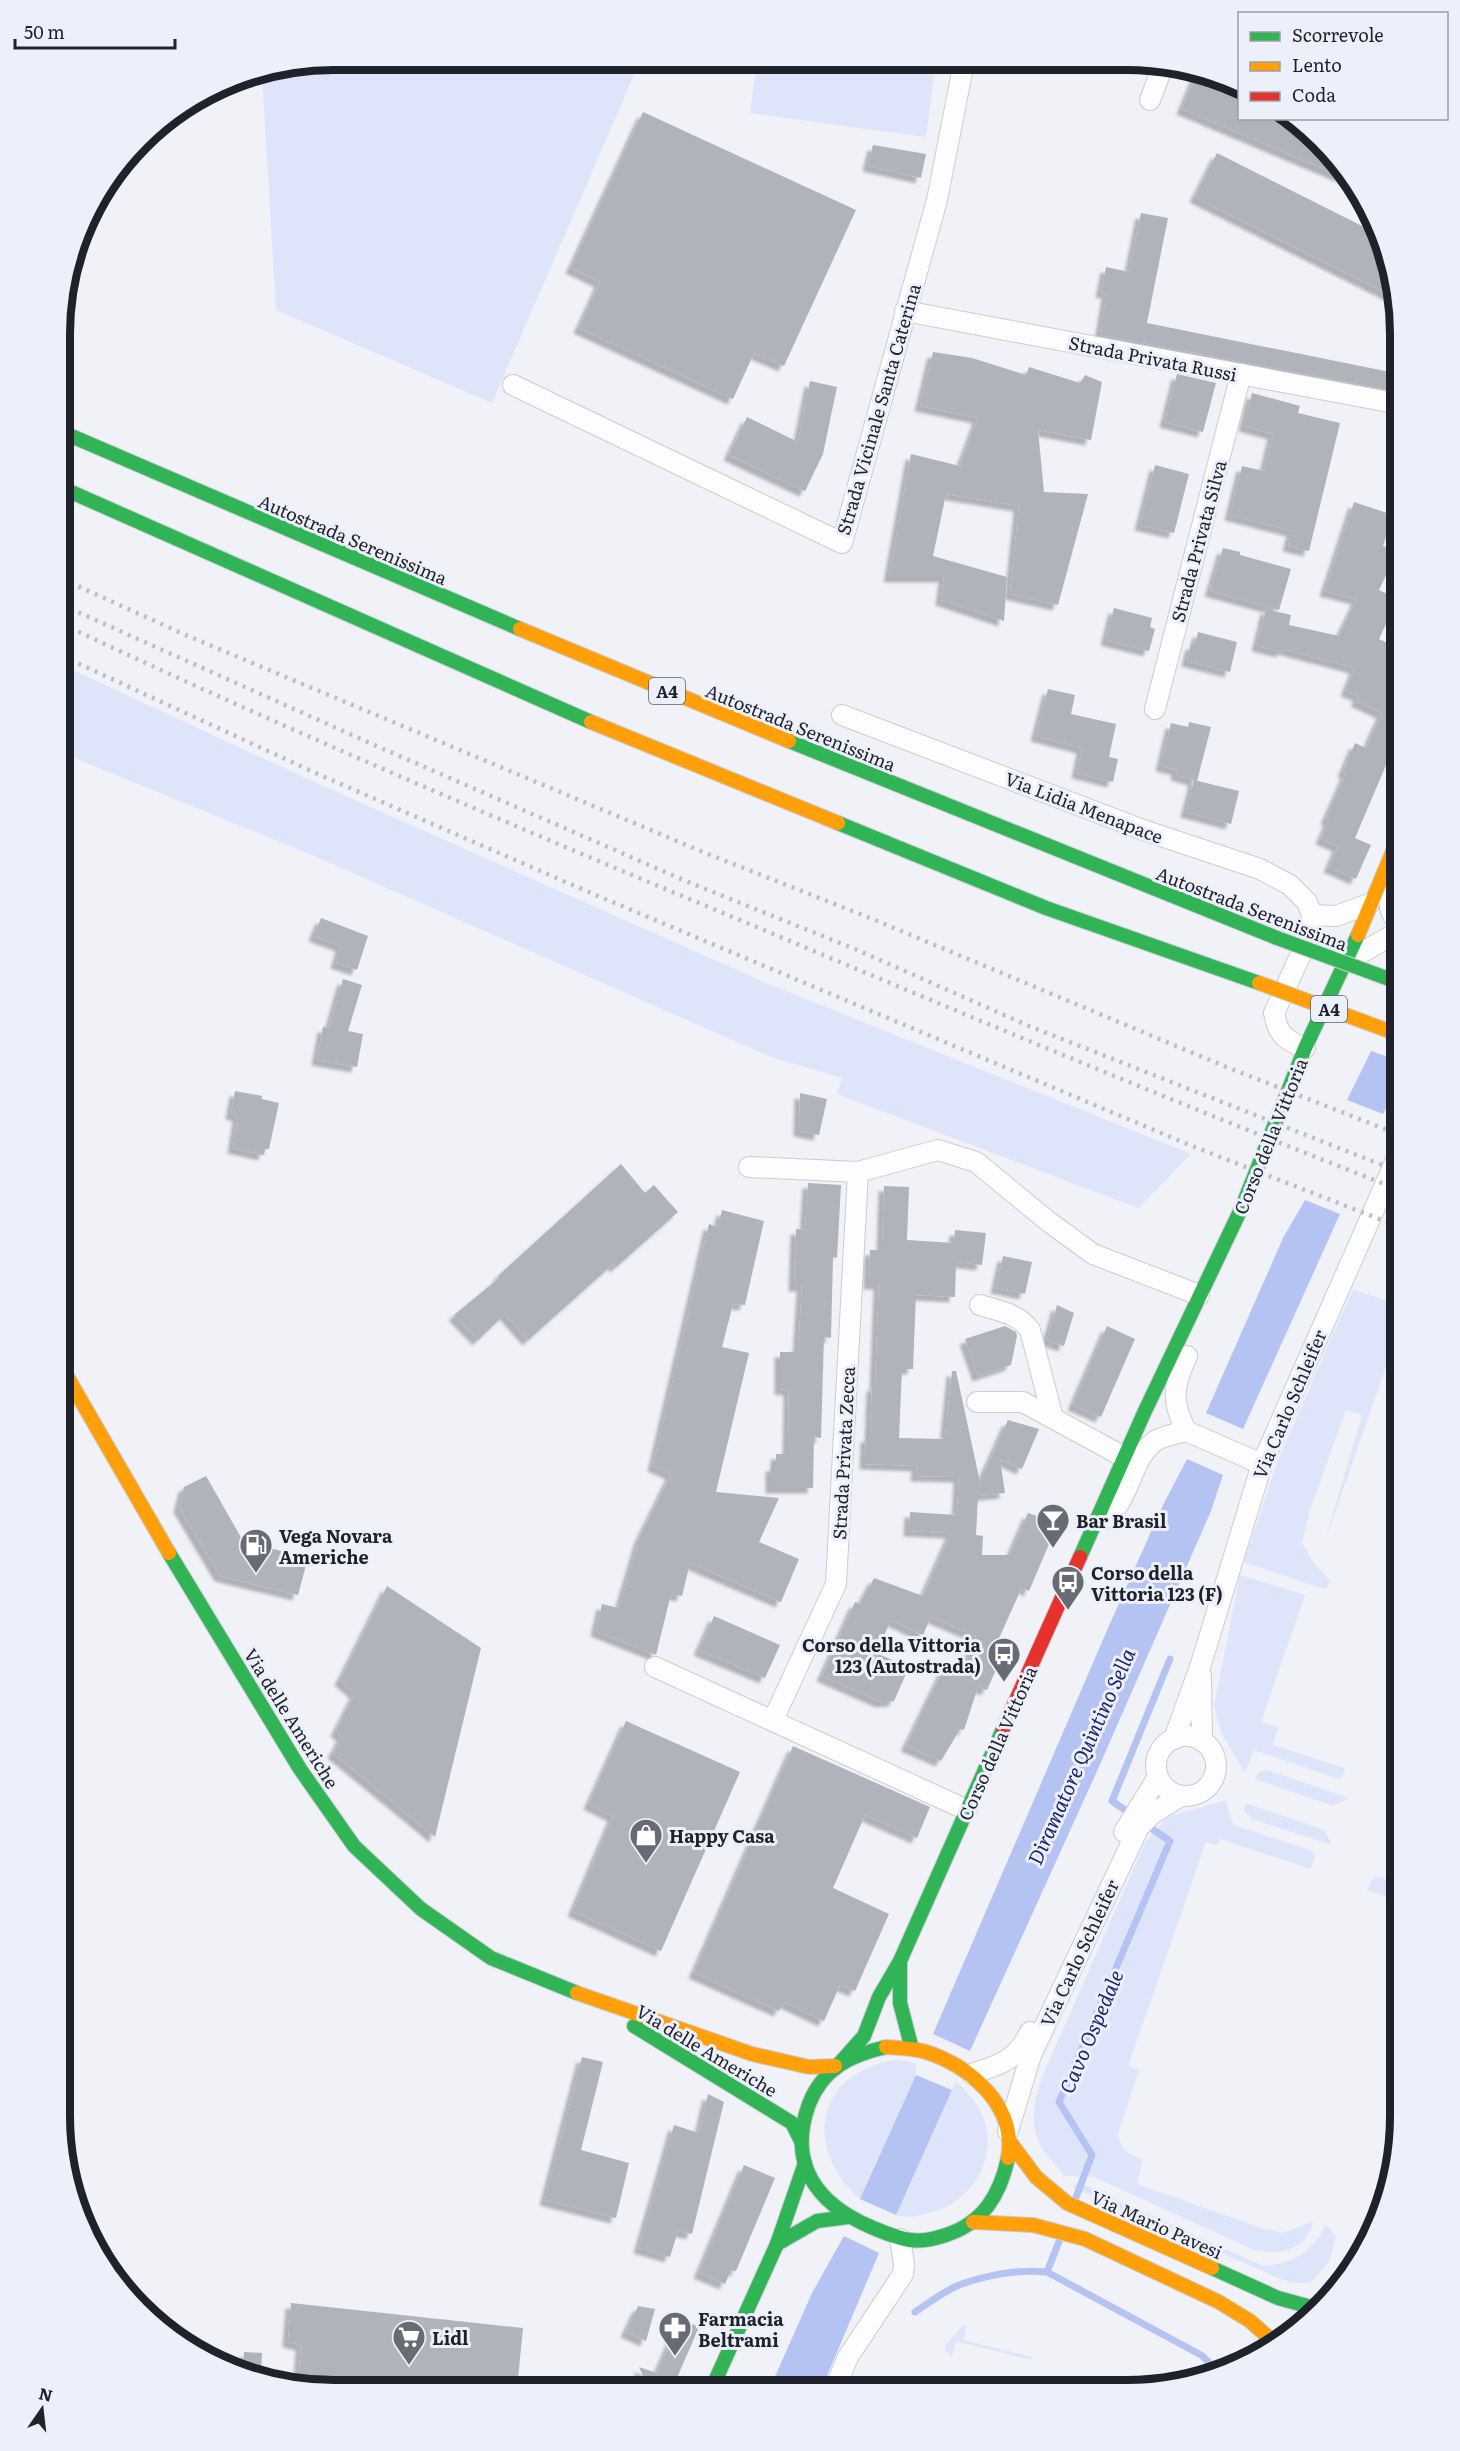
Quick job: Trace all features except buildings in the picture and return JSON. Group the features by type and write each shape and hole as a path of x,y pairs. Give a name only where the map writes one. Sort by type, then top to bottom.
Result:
{"main road":[{"name":"Autostrada Serenissima","path":"70,436 296,535 794,745 1277,938 1390,979"},
{"name":"A4","path":"70,492 548,705 1046,908 1390,1031"},
{"path":"685,682 794,745"},
{"name":"Corso della Vittoria","path":"837,2065 864,2036 879,1997 900,1961 1124,1457 1242,1207 1305,1048 1347,961 1390,857"},
{"name":"Via delle Americhe","path":"70,1381 300,1769 354,1846 422,1909 491,1958 585,1996 752,2054 809,2067 837,2065"},
{"name":"Corso della Vittoria","path":"900,1961 900,2003 917,2050"},
{"name":"Via delle Americhe","path":"585,1996 792,2123 801,2142"},
{"path":"886,2047 917,2050 967,2071 990,2090 1002,2109 1009,2137 1005,2175 998,2194 988,2209 973,2222 956,2232 918,2242 894,2236 848,2217 829,2203 814,2185 805,2163 801,2142 803,2120 809,2100 820,2082 837,2065 862,2052 886,2047"},
{"name":"Via Mario Pavesi","path":"1009,2137 1036,2177 1067,2203 1278,2298 1309,2306"},
{"path":"716,2380 777,2244 805,2163"},
{"path":"777,2244 807,2224 824,2218 848,2217"},
{"path":"973,2222 1018,2222 1060,2231 1106,2248 1212,2298 1242,2317 1269,2338"}],"street":[{"name":"Strada Vicinale Santa Caterina","path":"513,385 842,543 937,200 962,70"},
{"path":"1150,100 1160,73"},
{"name":"Strada Privata Russi","path":"905,311 1390,402"},
{"name":"Strada Privata Silva","path":"1155,708 1241,374"},
{"name":"Via Lidia Menapace","path":"842,715 1143,830 1260,869 1290,885 1307,902 1312,915"},
{"path":"1387,864 1390,908"},
{"path":"1305,1048 1288,1041 1277,1028 1274,1013 1312,930 1312,915 1336,916 1369,904"},
{"path":"1347,961 1390,937"},
{"path":"749,1167 858,1172 938,1150 976,1162 1049,1222 1093,1254 1195,1303"},
{"name":"Strada Privata Zecca","path":"772,1720 836,1584 858,1172"},
{"name":"Via Carlo Schleifer","path":"1201,1664 1262,1464 1390,1174"},
{"name":"Corso della Vittoria","path":"1094,1524 1110,1515 1122,1501 1140,1457 1155,1441 1186,1431 1177,1412 1174,1392 1178,1375 1192,1345 1195,1303"},
{"path":"980,1305 1016,1316 1030,1330 1053,1418"},
{"path":"977,1402 1023,1402 1124,1457"},
{"path":"1186,1431 1262,1464"},
{"path":"1174,1739 1201,1664"},
{"path":"1201,1664 1202,1741"},
{"path":"655,1667 967,1810"},
{"path":"1139,1818 1181,1796 1196,1795 1204,1790 1215,1774 1214,1756 1209,1747 1202,1741 1183,1736 1174,1739 1160,1751 1156,1768 1158,1778 1167,1790 1181,1796"},
{"name":"Via Carlo Schleifer","path":"1009,2137 1031,2055 1158,1778"},
{"name":"Via Carlo Schleifer","path":"967,2071 1008,2060 1021,2049 1139,1818"},
{"path":"838,2380 848,2356 903,2274 904,2264 894,2236"}],"shaded area":[{"path":"334,70 636,70 492,403 276,310 262,80"},
{"path":"756,70 935,70 926,137 750,113"},
{"path":"70,669 310,780 766,983 1191,1154 1138,1208 837,1094 842,1078 771,1057 312,855 70,756"},
{"path":"1353,1289 1390,1302 1390,1356 1325,1541 1362,1415 1346,1410 1309,1513 1302,1543 1313,1562 1330,1580 1324,1589 1244,1562 1277,1462"},
{"path":"1240,1575 1305,1595 1261,1722 1278,1728 1273,1745 1345,1768 1343,1776 1339,1779 1254,1750 1245,1773 1221,1733 1214,1706"},
{"path":"1265,1770 1349,1798 1334,1806 1255,1779 1258,1773"},
{"path":"1226,1800 1233,1825 1311,1851 1315,1857 1311,1869 1220,1839 1217,1845 1206,1842 1128,2066 1139,2070 1118,2134 1126,2151 1143,2159 1137,2184 1261,2228 1283,2233 1313,2221 1310,2231 1299,2245 1283,2251 1254,2250 1094,2177 1064,2176 1040,2145 1034,2126 1036,2097 1042,2077 1145,1843 1167,1817"},
{"path":"1245,1803 1324,1830 1332,1845 1252,1819 1244,1810"},
{"path":"1378,1877 1390,1881 1390,1898 1367,1890 1372,1880"},
{"path":"896,2060 916,2063 916,2075 860,2199 842,2179 830,2157 825,2136 826,2115 834,2096 848,2080 869,2067"},
{"path":"956,2081 977,2105 987,2129 988,2144 980,2172 973,2185 950,2205 921,2215 906,2217 896,2215"},
{"path":"1078,2182 1263,2266 1274,2265 1301,2255 1315,2242 1326,2225 1336,2236 1329,2262 1310,2283 1294,2283 1280,2279 1072,2187"},
{"path":"967,2324 963,2340 1032,2357 1031,2360 956,2341 952,2357 945,2351 945,2346 962,2326"}],"water":[{"path":"1371,1051 1390,1058 1390,1100 1383,1114 1347,1100"},
{"path":"1305,1200 1340,1214 1243,1429 1206,1413 1283,1238"},
{"name":"Diramatore Quintino Sella","path":"1187,1459 1223,1475 1211,1511 1098,1769 970,2051 933,2034 1108,1628 1163,1505"},
{"path":"916,2075 952,2090 896,2215 860,2199"},
{"path":"844,2236 879,2253 825,2380 773,2380 812,2293"}],"waterway":[{"name":"Cavo Ospedale","path":"1131,1814 1112,1801 1170,1659"},
{"name":"Cavo Ospedale","path":"1075,2200 1092,2155 1059,2102 1170,1841 1145,1824"},
{"name":"Cavo Ospedale","path":"1047,2272 1060,2239"},
{"name":"Cavo Ospedale","path":"915,2312 948,2290 969,2281 1014,2272 1047,2272 1201,2355 1213,2366"}],"railway":[{"path":"70,583 188,636 703,852 875,920 1224,1066 1390,1131"},
{"path":"70,609 688,882 855,949 1029,1026 1390,1168"},
{"path":"70,628 415,783 1084,1064 1390,1186"},
{"path":"70,660 320,775 591,893 1192,1146 1390,1223"}],"traffic: fast":[{"path":"70,435 520,629"},
{"path":"70,492 591,722"},
{"path":"789,741 1277,938"},
{"path":"838,823 1046,908 1259,983"},
{"path":"1080,1557 1144,1413 1242,1207 1305,1048 1358,935"},
{"path":"1277,938 1390,979"},
{"path":"169,1553 300,1769 354,1846 421,1909 491,1958 577,1993"},
{"path":"839,2064 864,2036 879,1997 900,1961 1003,1729"},
{"path":"900,1961 900,2003 912,2049"},
{"path":"634,2026 792,2123 801,2141"},
{"path":"886,2047 861,2054 830,2072 809,2104 803,2126 802,2145 805,2163 822,2194 835,2207 852,2218 895,2236 914,2241 937,2238 959,2230 980,2215 988,2206 1000,2184 1008,2158"},
{"path":"716,2380 777,2244 805,2163"},
{"path":"777,2244 817,2221 848,2217"},
{"path":"1212,2268 1278,2298 1309,2306"}],"traffic: slow":[{"path":"520,629 789,741"},
{"path":"591,722 838,823"},
{"path":"1358,935 1390,858"},
{"path":"1259,983 1390,1031"},
{"path":"70,1382 169,1553"},
{"path":"577,1993 752,2054 809,2067 835,2066"},
{"path":"886,2047 923,2051 957,2066 972,2077 986,2090 1005,2121 1009,2139 1008,2158"},
{"path":"1010,2142 1036,2177 1067,2203 1212,2268"},
{"path":"973,2222 1033,2225 1085,2239 1219,2302 1250,2321 1269,2338"}],"traffic: jam":[{"path":"1003,1729 1080,1557"}],"place":[{"name":"Bar Brasil","path":"1053,1549"},
{"name":"Vega Novara Americhe","path":"256,1574"},
{"name":"Corso della Vittoria 123 (F)","path":"1068,1611"},
{"name":"Corso della Vittoria 123 (Autostrada)","path":"1004,1683"},
{"name":"Happy Casa","path":"646,1864"},
{"name":"Farmacia Beltrami","path":"675,2357"},
{"name":"Lidl","path":"409,2366"}]}
